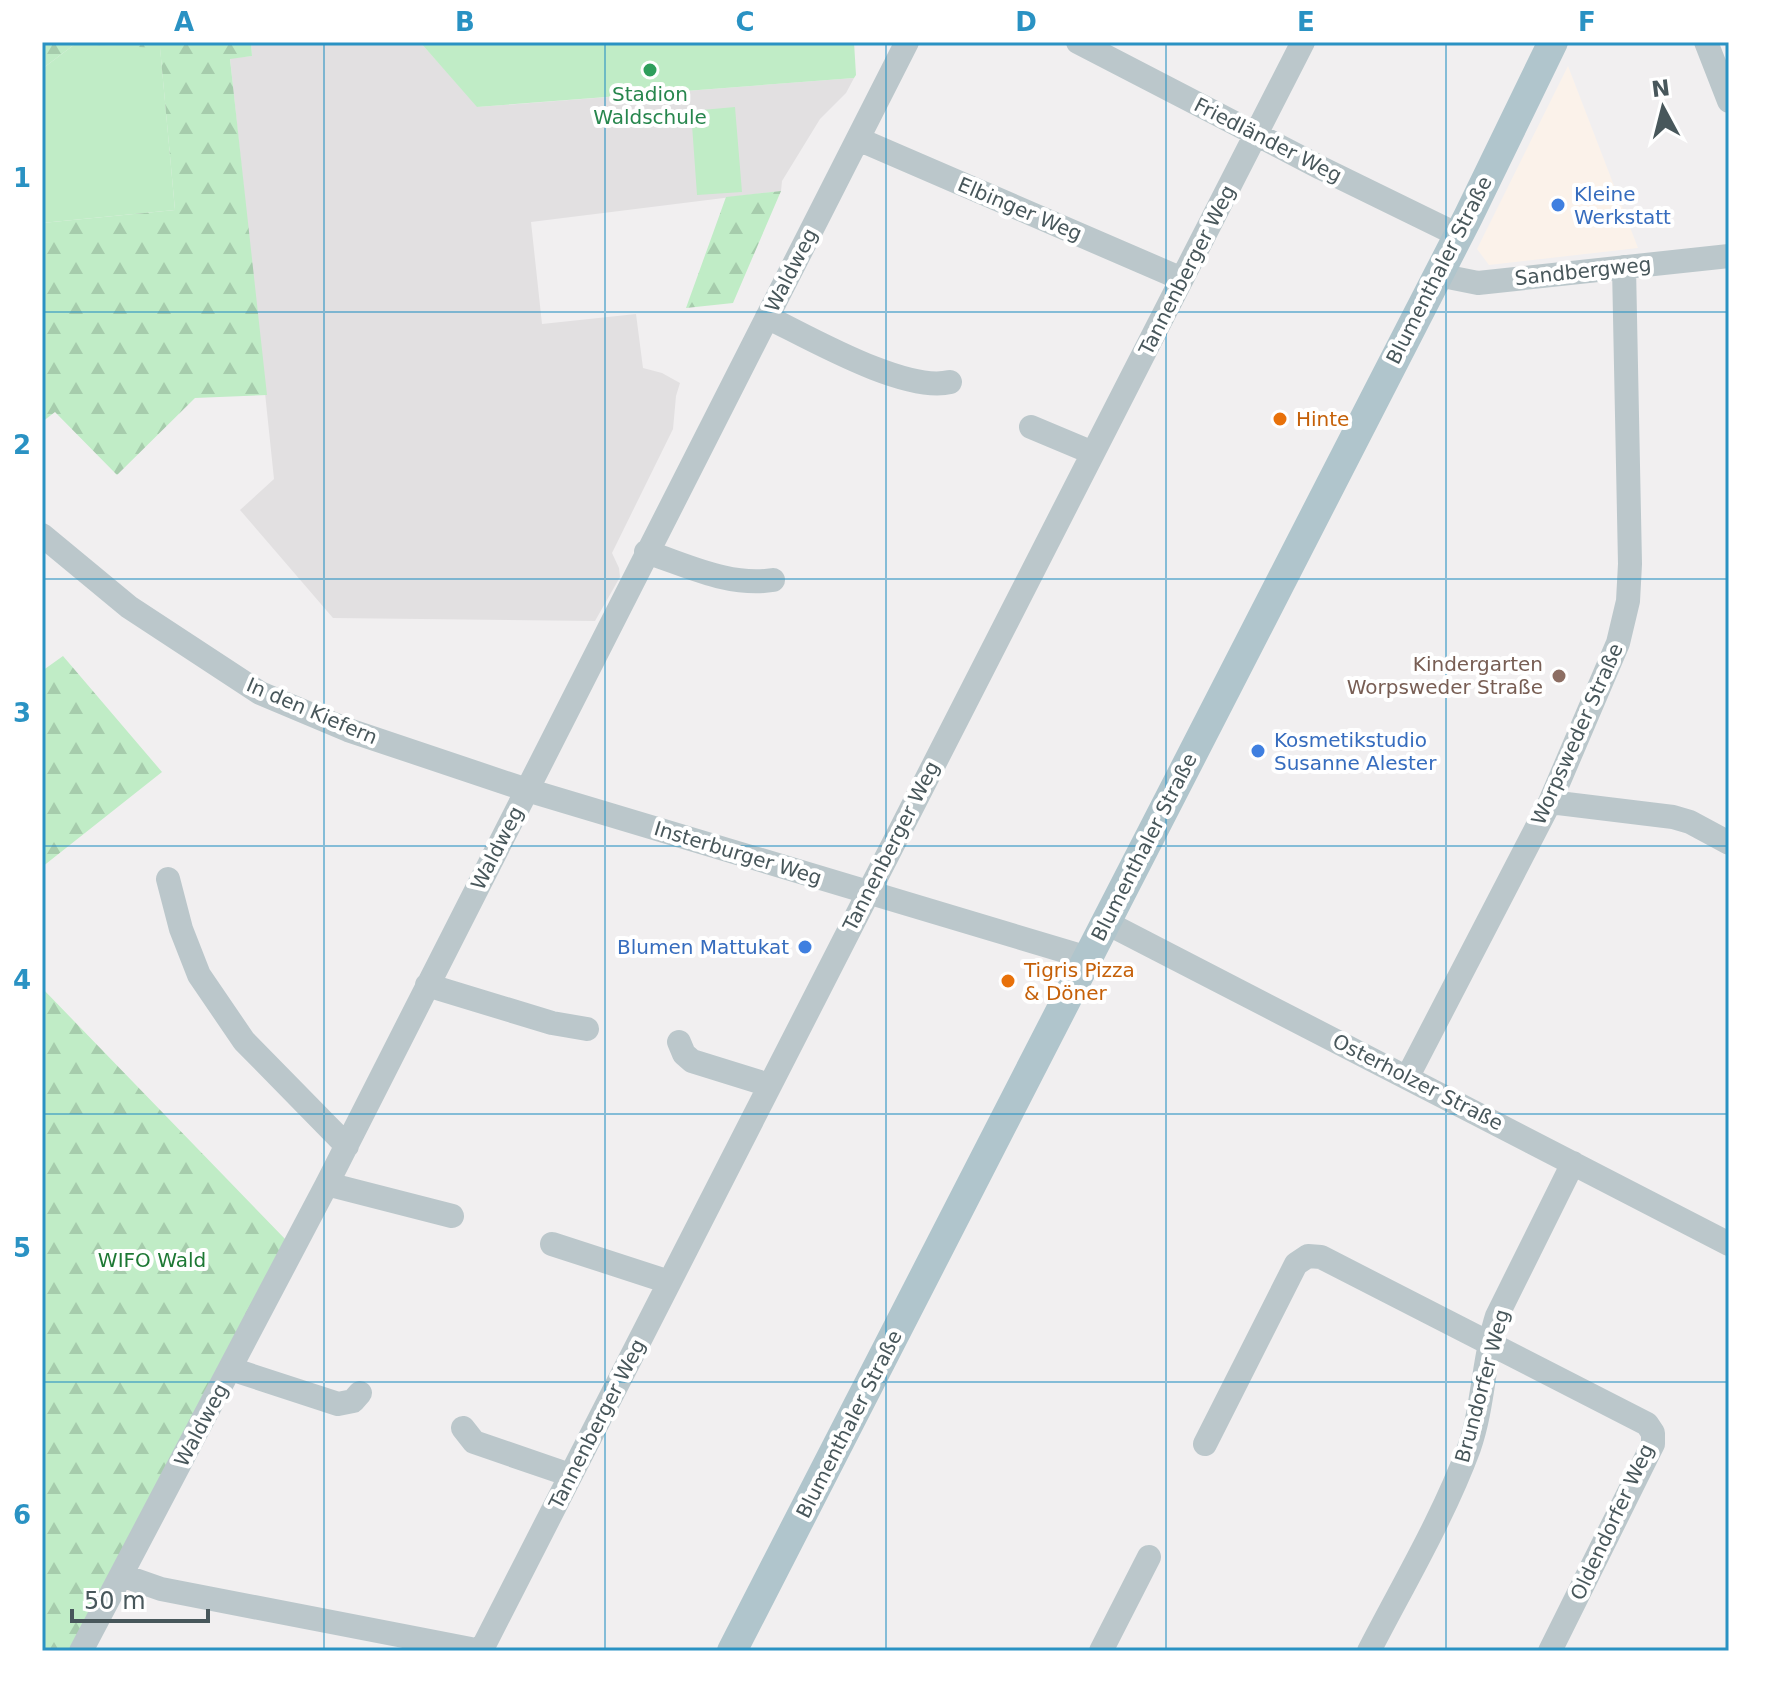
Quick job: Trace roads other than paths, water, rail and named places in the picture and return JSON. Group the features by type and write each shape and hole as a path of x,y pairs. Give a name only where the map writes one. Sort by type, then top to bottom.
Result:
{"main road":[{"name":"Blumenthaler Straße","path":"732,1651 1438,275 1553,42"}],"street":[{"name":"Waldweg","path":"81,1651 347,1146 907,42"},
{"name":"Friedländer Weg","path":"1078,42 1458,235"},
{"name":"Tannenberger Weg","path":"481,1651 1303,42"},
{"path":"1706,42 1729,101"},
{"name":"Elbinger Weg","path":"858,139 1182,279"},
{"name":"Sandbergweg","path":"1438,275 1478,283 1729,256"},
{"name":"Worpsweder Straße","path":"1408,1076 1550,802 1618,643 1628,601 1630,564 1624,267"},
{"path":"767,317 894,376 922,384 950,382"},
{"path":"1031,427 1093,453"},
{"name":"In den Kiefern","path":"42,535 129,607 260,693 348,730 527,790"},
{"path":"646,552 733,581 752,584 773,580"},
{"name":"Insterburger Weg","path":"527,790 1088,958"},
{"path":"1550,802 1673,817 1690,822 1729,843"},
{"path":"168,879 181,929 199,975 244,1041 347,1146"},
{"name":"Osterholzer Straße","path":"1105,922 1729,1244"},
{"path":"427,985 552,1023 587,1029"},
{"path":"679,1042 684,1054 692,1061 769,1085"},
{"name":"Brundorfer Weg","path":"1369,1651 1454,1484 1470,1445 1480,1405 1489,1342 1507,1293 1573,1163"},
{"path":"327,1184 452,1216"},
{"path":"552,1244 669,1282"},
{"path":"1205,1444 1296,1264 1308,1256 1321,1257 1489,1342"},
{"name":"Oldendorfer Weg","path":"1489,1342 1647,1424 1653,1433 1653,1444 1550,1651"},
{"path":"231,1369 338,1404 353,1401 360,1393"},
{"path":"463,1428 474,1442 570,1475"},
{"path":"1101,1651 1149,1557"},
{"path":"121,1575 161,1589 364,1640 481,1651"}],"place":[{"name":"Stadion Waldschule","path":"650,70"},
{"name":"Kleine Werkstatt","path":"1558,205"},
{"name":"Hinte","path":"1280,419"},
{"name":"Kindergarten Worpsweder Straße","path":"1559,676"},
{"name":"Kosmetikstudio Susanne Alester","path":"1258,751"},
{"name":"Blumen Mattukat","path":"805,947"},
{"name":"Tigris Pizza & Döner","path":"1008,981"}],"park label":[{"name":"WIFO Wald","path":"152,1260"}]}
